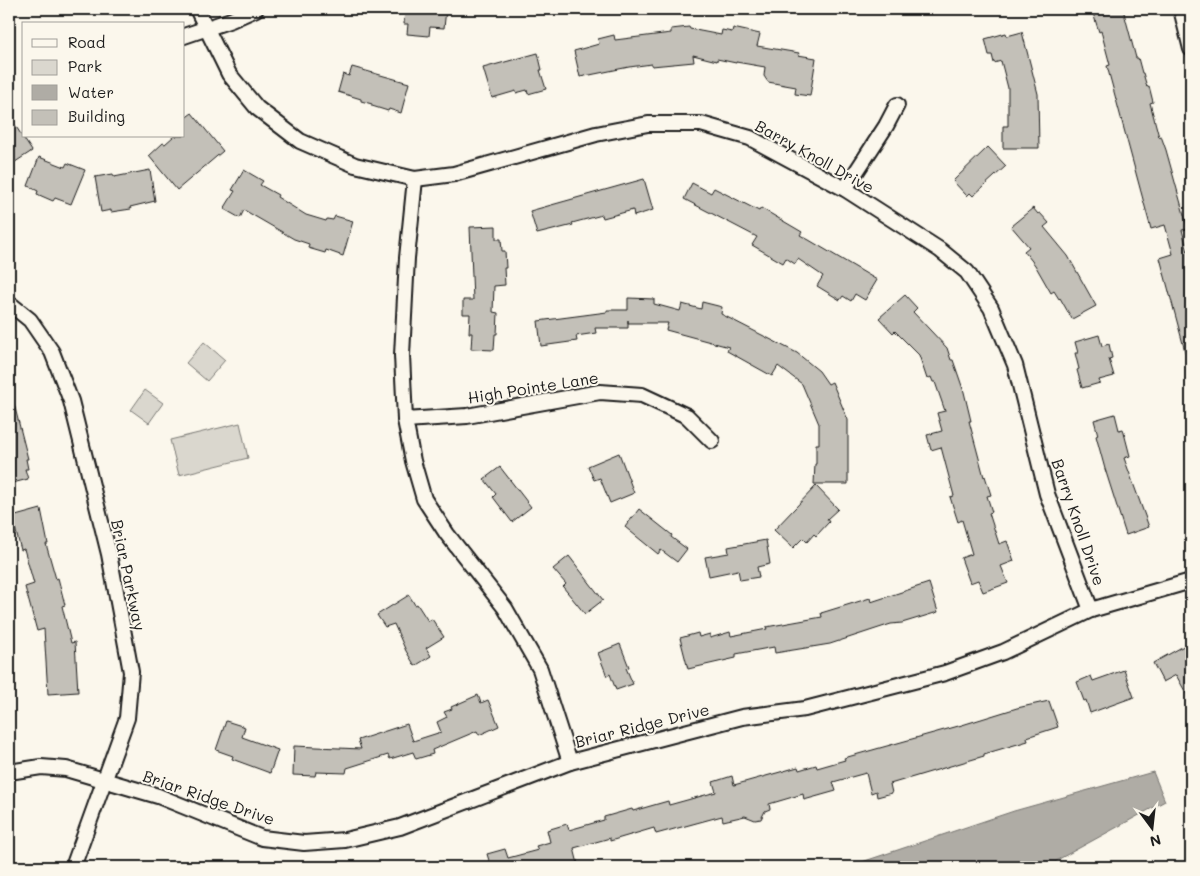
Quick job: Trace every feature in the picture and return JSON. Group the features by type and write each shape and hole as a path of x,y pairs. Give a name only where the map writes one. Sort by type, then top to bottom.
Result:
{"street":[{"name":"Barry Knoll Drive","path":"197,9 228,74 257,108 300,141 355,165 415,179 454,174 596,134 648,124 701,124 750,138 845,189 940,250 967,272 991,308 1015,365 1048,494 1091,610"},
{"path":"185,36 231,20 256,9"},
{"path":"1181,9 1191,49"},
{"path":"845,189 886,126 897,105"},
{"path":"415,179 407,258 402,355 405,420 413,461 424,499 447,534 505,608 540,669 570,762"},
{"name":"Briar Parkway","path":"9,303 30,320 52,352 71,401 109,554 131,672 127,718 73,867"},
{"name":"High Pointe Lane","path":"405,420 467,416 600,392 642,395 687,416 712,441"},
{"name":"Briar Ridge Drive","path":"9,772 41,767 66,769 158,796 262,838 304,843 345,840 400,827 570,762 742,717 805,709 945,673 1003,652 1091,610 1191,581"}],"green space":[{"path":"204,342 225,360 207,381 186,363"},
{"path":"145,390 163,403 149,423 131,410"},
{"path":"240,423 248,458 179,475 170,440"}],"water":[{"path":"1153,772 1165,801 1059,859 1049,867 847,867 1014,811"}],"building":[{"path":"405,9 446,9 444,28 430,27 429,36 407,34 408,24 404,24"},
{"path":"1095,9 1123,9 1136,58 1138,58 1147,87 1149,86 1153,102 1150,103 1159,137 1161,136 1166,150 1188,229 1182,230 1191,263 1191,355 1186,355 1160,258 1173,254 1165,225 1151,229 1107,66 1110,65 1101,31 1099,32 1093,13 1096,12"},
{"path":"689,27 690,29 721,35 722,30 732,32 733,28 760,34 757,46 799,53 798,55 816,58 810,96 795,94 796,87 768,82 764,76 765,67 717,59 717,61 693,55 694,62 629,67 580,77 574,51 599,44 598,39 614,35 615,40 671,33 671,29"},
{"path":"1022,32 1038,94 1039,148 1003,148 1003,126 1008,126 1008,88 1001,61 994,63 992,55 989,55 985,39 1006,33 1007,36"},
{"path":"538,53 542,70 540,70 546,89 528,94 527,90 516,93 516,91 492,98 483,68"},
{"path":"352,67 409,83 401,113 372,106 372,104 361,101 361,99 338,92 343,74 349,76"},
{"path":"192,113 223,151 177,190 149,156 163,143 165,144 172,138 185,138 185,118"},
{"path":"9,116 32,151 9,166"},
{"path":"988,147 1006,166 973,196 970,193 967,196 953,181"},
{"path":"39,157 65,167 67,163 85,170 71,204 55,198 53,201 37,194 38,191 28,186"},
{"path":"150,170 155,201 130,207 131,209 101,212 95,177 113,174 114,177"},
{"path":"244,170 263,181 260,185 306,215 326,221 327,219 333,220 335,216 353,221 343,256 326,250 325,253 308,248 309,244 294,239 244,210 240,218 224,209 235,191 232,190"},
{"path":"644,179 653,210 634,216 633,210 603,218 602,215 537,234 530,211"},
{"path":"692,183 711,193 714,188 759,211 761,208 802,232 800,235 877,280 865,300 855,294 851,301 843,296 840,300 817,286 823,276 798,259 795,264 786,258 783,263 752,245 757,237 684,199"},
{"path":"1033,208 1049,223 1044,227 1068,256 1096,306 1072,319 1060,298 1054,291 1051,293 1035,265 1024,251 1029,247 1011,226"},
{"path":"496,226 496,239 501,239 502,251 505,251 506,268 504,268 505,285 494,286 493,312 498,313 494,350 471,349 472,333 469,333 470,314 463,314 463,300 473,300 470,227"},
{"path":"905,295 917,308 913,312 947,348 951,360 953,360 964,392 971,421 969,421 984,477 991,495 987,496 992,512 989,513 999,544 1007,541 1014,561 1001,566 1008,583 983,592 978,580 970,583 961,558 972,554 962,520 958,522 950,497 954,496 941,447 931,450 927,435 942,431 937,413 945,411 935,382 933,382 931,377 927,379 919,355 895,331 893,333 879,318"},
{"path":"628,298 654,299 654,304 680,311 682,304 701,309 702,302 722,307 721,314 797,353 819,371 828,384 832,382 848,420 848,484 814,484 816,444 819,444 819,424 802,384 778,366 772,376 727,351 729,347 666,330 668,323 628,323 628,328 595,328 596,333 576,336 577,341 541,346 538,321 607,312 607,310 628,310"},
{"path":"1099,335 1102,346 1109,344 1112,358 1109,359 1114,376 1099,380 1100,383 1082,388 1077,370 1079,369 1075,353 1078,353 1075,342"},
{"path":"9,404 14,404 28,459 26,459 28,469 25,469 28,479 9,484"},
{"path":"1115,414 1119,430 1123,429 1130,456 1124,458 1149,527 1126,535 1105,469 1096,436 1098,435 1094,420"},
{"path":"619,453 634,493 610,503 600,478 594,480 588,466"},
{"path":"500,467 531,507 512,522 493,497 496,494 484,479"},
{"path":"816,486 838,509 827,519 829,522 816,536 814,534 807,542 803,538 793,548 774,530"},
{"path":"41,509 48,544 46,544 65,605 62,606 71,643 75,642 78,692 48,694 44,629 37,631 25,587 34,584 24,549 21,550 12,517"},
{"path":"639,509 687,549 677,562 661,550 658,554 625,527"},
{"path":"766,540 770,564 757,567 759,577 740,580 738,570 709,576 705,557 729,553 728,547"},
{"path":"569,556 603,600 585,614 563,587 566,584 553,569"},
{"path":"929,583 938,612 902,623 891,624 830,644 775,653 774,647 736,654 736,658 688,669 680,638 698,633 699,637 710,634 710,638 730,632 731,636 767,629 766,627 822,617 821,613 870,598 871,602"},
{"path":"409,595 428,621 432,619 444,637 426,648 431,656 415,666 394,624 385,627 377,615"},
{"path":"1191,642 1191,702 1176,675 1163,682 1153,663"},
{"path":"620,644 629,667 626,668 633,684 616,690 610,674 607,676 598,653"},
{"path":"1124,670 1134,697 1090,713 1077,682 1091,676 1093,681"},
{"path":"478,695 481,703 488,700 499,726 479,735 477,731 432,750 433,754 416,759 413,752 390,759 388,755 347,768 346,773 316,772 315,776 293,775 294,746 361,749 358,740 407,724 413,741 441,732 437,722 447,717 444,712"},
{"path":"1049,701 1058,727 1027,737 1028,741 984,754 984,756 890,784 892,793 877,797 876,791 871,793 866,773 833,782 836,791 804,800 803,794 769,804 770,809 765,811 761,819 755,820 745,816 723,821 722,816 656,834 654,828 610,841 610,838 574,848 578,864 566,867 491,867 487,854 505,849 508,858 538,850 536,846 550,842 547,830 567,824 569,830 604,820 604,817 632,809 633,811 668,801 669,805 716,792 713,782 732,776 734,785 798,767 799,770 816,765 817,768 845,760 844,758 1017,708"},
{"path":"226,721 245,727 242,737 278,750 270,773 232,759 233,756 216,750"}]}
